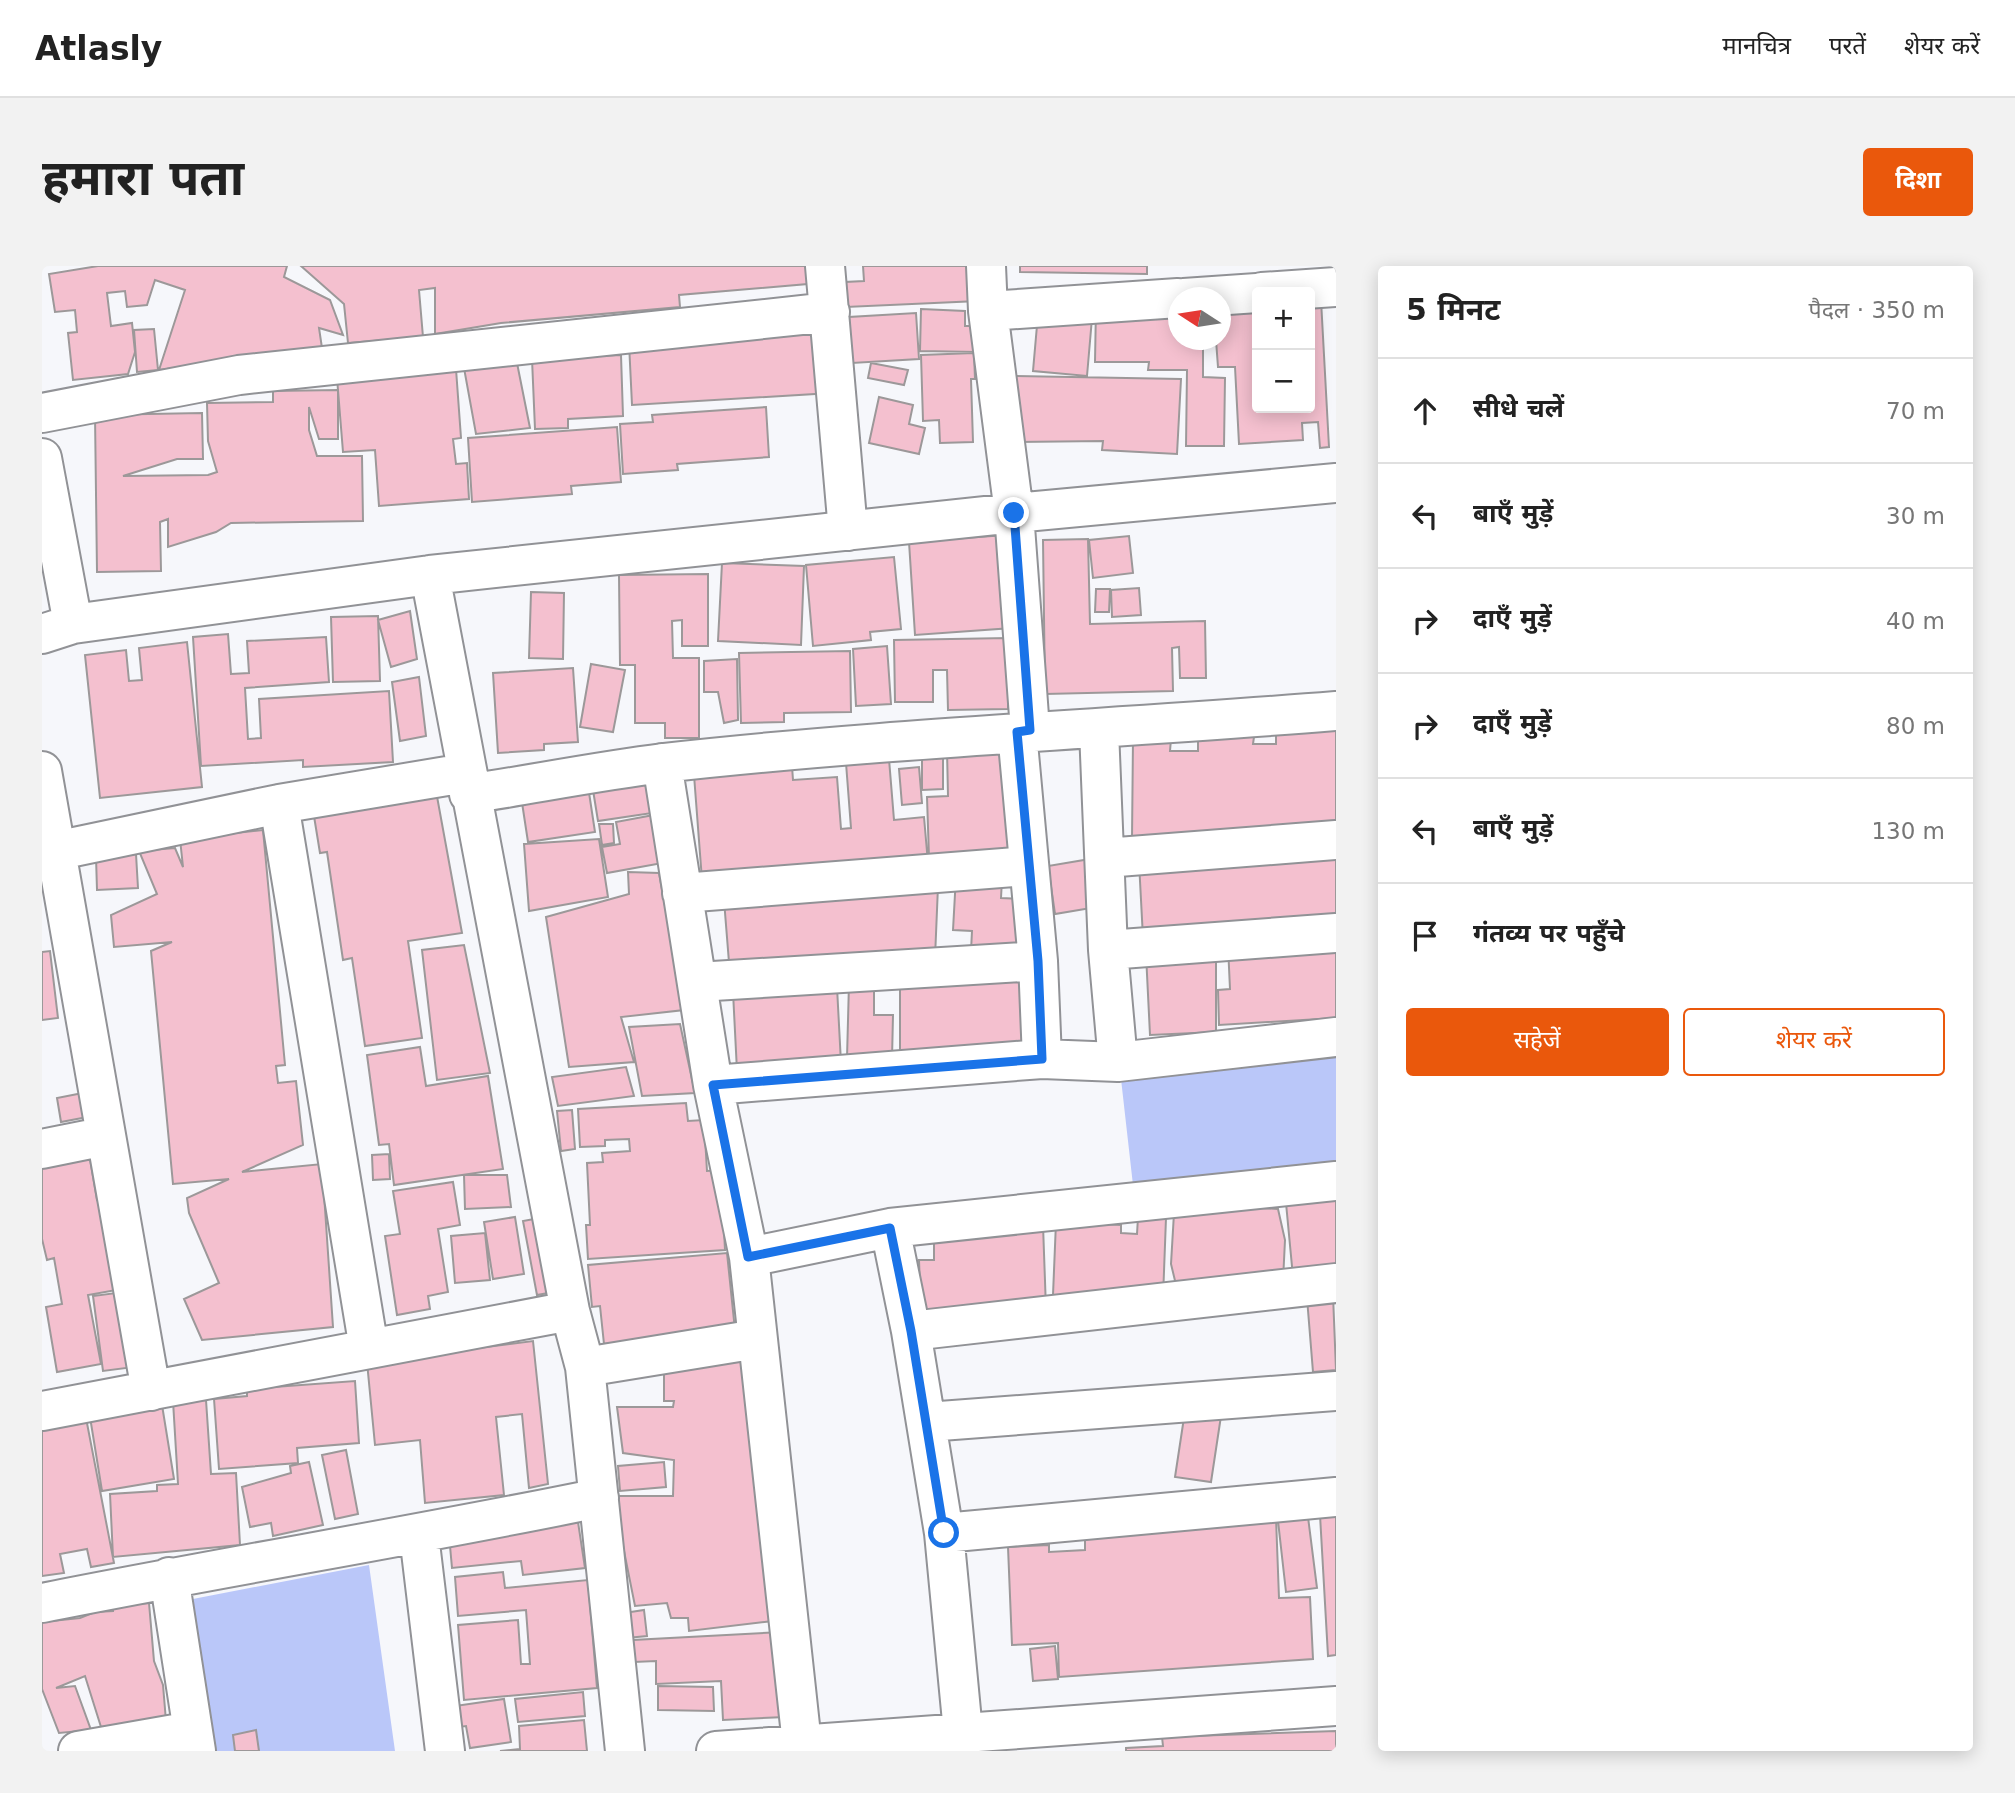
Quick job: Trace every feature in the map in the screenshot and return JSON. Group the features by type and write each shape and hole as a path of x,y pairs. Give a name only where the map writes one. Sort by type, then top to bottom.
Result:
{"street":[{"path":"825,266 848,531"},
{"path":"986,266 988,311 1014,513 1027,866 1038,961 1042,1059"},
{"path":"1315,288 1336,287"},
{"path":"1231,294 1252,293"},
{"path":"988,311 1168,299"},
{"path":"42,413 239,375 830,312"},
{"path":"42,458 58,629 430,576 1014,513 1336,483"},
{"path":"430,576 467,784 570,1311 584,1367 625,1751"},
{"path":"55,851 279,804 662,763 1024,731 1099,730 1336,711"},
{"path":"1099,730 1108,950 1118,1062"},
{"path":"662,763 713,1085 748,1257 802,1744"},
{"path":"42,771 151,1391"},
{"path":"279,804 369,1349"},
{"path":"1105,859 1336,839"},
{"path":"682,892 1027,866"},
{"path":"1108,950 1336,933"},
{"path":"697,982 1038,961"},
{"path":"713,1085 1042,1059 1118,1062 1336,1037"},
{"path":"42,1149 106,1136"},
{"path":"748,1257 890,1228 1336,1181"},
{"path":"890,1228 911,1331 944,1533 963,1732"},
{"path":"911,1331 1336,1283"},
{"path":"42,1411 570,1311"},
{"path":"584,1367 757,1339"},
{"path":"927,1422 1336,1391"},
{"path":"944,1533 1336,1497"},
{"path":"42,1603 169,1577 419,1535 599,1498"},
{"path":"419,1535 445,1751"},
{"path":"78,1751 195,1741 169,1577"},
{"path":"716,1751 963,1732 1069,1738 1336,1706"}],"shaded area":[{"path":"1336,1052 1336,1174 1134,1194 1121,1079"},
{"path":"369,1565 395,1751 189,1751 162,1605"}],"building":[{"path":"98,266 287,266 284,277 330,300 343,335 319,328 322,348 159,370 185,290 155,280 147,305 127,307 125,291 107,293 111,326 132,323 135,352 128,374 73,380 68,333 77,332 75,310 55,312 49,274"},
{"path":"301,266 818,266 819,283 679,295 680,307 501,323 435,334 435,288 419,290 423,337 348,343 344,304"},
{"path":"863,266 976,266 978,301 846,307 845,282 864,281"},
{"path":"1020,266 1147,266 1147,274 1020,272"},
{"path":"1315,300 1321,300 1329,447 1320,448 1318,422 1302,423 1303,440 1239,444 1235,367 1218,367 1217,350 1231,350 1231,304 1252,303 1252,413 1315,413"},
{"path":"1096,307 1168,307 1168,350 1203,350 1203,377 1225,378 1224,446 1186,446 1187,370 1148,370 1149,362 1095,362"},
{"path":"921,309 965,311 965,326 978,326 977,352 920,351"},
{"path":"916,313 919,359 852,363 849,317"},
{"path":"1038,314 1092,318 1087,376 1033,371"},
{"path":"827,326 831,393 632,405 629,343"},
{"path":"154,329 158,370 137,372 134,330"},
{"path":"974,353 975,379 971,379 973,442 940,443 939,420 923,421 921,355"},
{"path":"621,355 623,416 568,419 568,428 535,429 532,359"},
{"path":"516,358 530,428 476,434 464,368"},
{"path":"871,363 908,370 904,385 868,378"},
{"path":"456,369 461,438 453,439 456,464 467,463 469,499 379,506 375,450 343,452 337,378"},
{"path":"1015,376 1181,379 1177,454 1102,450 1103,441 1014,442"},
{"path":"338,390 338,439 319,439 309,407 309,430 317,456 362,456 363,521 231,523 216,532 168,547 168,519 160,522 161,571 97,572 95,415 202,413 203,459 177,459 123,476 208,475 217,472 208,441 207,403 273,402 273,391"},
{"path":"879,397 913,405 909,424 925,428 919,454 869,443"},
{"path":"766,407 769,457 677,464 678,470 623,474 620,424 653,422 652,415"},
{"path":"617,427 621,482 571,486 572,494 472,502 468,438"},
{"path":"1006,535 1012,628 915,635 909,542"},
{"path":"1129,536 1133,573 1093,578 1089,540"},
{"path":"1088,539 1090,624 1205,621 1206,678 1180,678 1179,647 1172,648 1173,691 1045,694 1043,540"},
{"path":"894,557 901,629 870,632 871,640 813,646 806,565"},
{"path":"722,563 804,566 801,645 718,641"},
{"path":"708,574 708,646 682,646 682,620 672,621 673,658 699,658 699,738 665,738 665,723 635,723 635,665 620,665 619,575"},
{"path":"1139,588 1141,615 1112,617 1111,590"},
{"path":"1096,589 1110,589 1109,612 1095,612"},
{"path":"531,592 564,593 563,659 529,658"},
{"path":"410,611 417,659 391,667 378,620"},
{"path":"378,616 380,681 333,682 331,617"},
{"path":"228,634 231,674 249,673 247,641 326,637 329,682 245,688 248,739 261,738 259,699 389,691 393,762 303,767 303,760 201,766 193,637"},
{"path":"1008,638 1008,709 948,710 947,670 933,670 933,702 895,702 894,640"},
{"path":"187,642 202,787 100,798 85,655 126,650 129,681 142,680 139,648"},
{"path":"887,646 891,704 856,706 853,649"},
{"path":"850,651 851,712 784,713 784,722 741,723 739,653"},
{"path":"737,659 738,720 724,723 718,692 704,692 704,661"},
{"path":"591,664 625,670 613,732 580,727"},
{"path":"573,668 578,742 544,744 544,750 498,753 493,673"},
{"path":"419,677 426,736 400,741 392,682"},
{"path":"1276,728 1336,730 1336,824 1132,838 1133,739 1171,739 1170,751 1198,751 1198,737 1254,737 1253,744 1276,744"},
{"path":"1013,748 1017,855 929,858 927,797 948,796 947,750"},
{"path":"922,756 943,756 943,789 922,790"},
{"path":"889,759 894,820 924,817 928,863 702,880 694,775 792,766 793,780 837,777 841,829 851,828 846,763"},
{"path":"919,767 922,803 902,805 899,769"},
{"path":"654,781 659,812 598,821 593,790"},
{"path":"588,786 595,832 528,842 521,796"},
{"path":"436,791 462,933 408,941 422,1038 365,1046 352,958 343,960 327,852 320,853 313,810"},
{"path":"659,814 668,862 607,873 602,847 620,844 616,822"},
{"path":"599,824 613,824 614,843 602,845"},
{"path":"263,830 285,1065 276,1066 278,1083 296,1081 303,1145 242,1172 322,1164 333,1327 202,1340 184,1299 219,1283 189,1213 187,1198 229,1179 173,1184 151,951 172,942 114,947 111,915 157,894 139,851 175,848 183,867 180,839"},
{"path":"599,839 608,897 529,911 524,844"},
{"path":"1336,850 1336,926 1143,938 1139,862"},
{"path":"136,854 138,888 97,890 96,857"},
{"path":"1096,858 1103,906 1055,914 1048,866"},
{"path":"628,872 659,873 684,1010 621,1017 634,1062 569,1067 546,917 629,894"},
{"path":"956,876 1002,879 1001,898 1024,899 1021,954 971,951 972,931 953,930"},
{"path":"938,886 935,958 730,975 724,900"},
{"path":"1336,940 1336,1018 1219,1025 1218,990 1230,989 1228,946"},
{"path":"464,945 490,1073 437,1080 422,950"},
{"path":"50,951 58,1018 42,1020 42,952"},
{"path":"1216,951 1216,1032 1150,1035 1146,954"},
{"path":"1030,969 1030,1048 900,1053 900,977"},
{"path":"849,983 874,983 874,1015 893,1015 892,1059 847,1058"},
{"path":"837,987 841,1063 737,1071 733,992"},
{"path":"680,1024 695,1093 642,1096 629,1027"},
{"path":"420,1047 426,1086 488,1076 503,1169 394,1185 389,1144 379,1145 367,1055"},
{"path":"626,1067 634,1096 558,1106 552,1077"},
{"path":"93,1091 98,1115 61,1122 57,1098"},
{"path":"686,1103 688,1121 704,1120 707,1171 721,1170 725,1250 588,1259 586,1225 590,1225 587,1163 603,1162 602,1153 630,1151 629,1139 605,1140 605,1146 580,1147 578,1109"},
{"path":"572,1110 575,1149 561,1151 557,1111"},
{"path":"89,1153 97,1200 107,1198 122,1289 88,1295 101,1364 57,1372 46,1307 62,1304 54,1258 47,1260 42,1239 42,1161"},
{"path":"389,1154 390,1179 373,1180 372,1155"},
{"path":"464,1175 507,1175 511,1207 465,1209"},
{"path":"453,1182 460,1225 438,1229 448,1292 428,1296 430,1309 397,1315 385,1236 400,1234 393,1191"},
{"path":"1336,1198 1336,1273 1293,1277 1286,1203"},
{"path":"1241,1207 1278,1209 1285,1240 1283,1281 1177,1289 1171,1264 1174,1213"},
{"path":"515,1217 524,1274 493,1279 484,1222"},
{"path":"545,1217 559,1291 537,1295 523,1221"},
{"path":"1138,1217 1166,1218 1163,1298 1053,1295 1056,1222 1121,1225 1121,1233 1137,1234"},
{"path":"1043,1225 1046,1309 921,1314 919,1260 934,1260 934,1234"},
{"path":"485,1233 490,1280 455,1283 451,1236"},
{"path":"727,1253 735,1330 604,1344 600,1306 592,1307 588,1265"},
{"path":"131,1291 142,1366 103,1371 93,1296"},
{"path":"1333,1295 1336,1370 1313,1372 1307,1298"},
{"path":"533,1341 548,1484 529,1488 522,1414 496,1417 504,1495 425,1503 420,1440 375,1445 367,1362"},
{"path":"745,1353 773,1621 689,1631 688,1618 671,1618 667,1603 635,1606 613,1496 673,1496 674,1460 623,1453 617,1407 673,1407 674,1401 664,1401 664,1369"},
{"path":"355,1381 359,1443 297,1448 298,1463 219,1469 214,1399 247,1396 247,1389"},
{"path":"206,1400 211,1474 236,1473 240,1545 113,1557 110,1494 157,1491 157,1485 178,1484 173,1401"},
{"path":"162,1405 174,1479 102,1491 90,1417"},
{"path":"1185,1411 1221,1416 1211,1482 1175,1477"},
{"path":"86,1418 114,1563 91,1567 87,1549 60,1554 64,1573 42,1576 42,1425"},
{"path":"346,1450 358,1514 335,1519 322,1455"},
{"path":"309,1462 323,1525 273,1536 271,1523 250,1527 242,1487 291,1473 290,1466"},
{"path":"664,1462 666,1487 620,1491 618,1466"},
{"path":"1336,1514 1336,1655 1328,1656 1320,1515"},
{"path":"1308,1517 1317,1588 1286,1592 1278,1521"},
{"path":"1276,1518 1279,1598 1310,1597 1313,1659 1059,1677 1058,1643 1012,1645 1008,1547 1049,1545 1049,1552 1085,1550 1085,1531"},
{"path":"578,1522 585,1568 523,1575 521,1561 452,1568 449,1535"},
{"path":"503,1572 505,1588 588,1580 597,1688 464,1700 458,1625 518,1620 521,1664 530,1664 526,1610 458,1616 455,1577"},
{"path":"149,1603 154,1661 163,1685 166,1721 101,1727 85,1676 56,1688 75,1686 91,1730 59,1733 42,1689 42,1622 113,1611 113,1606"},
{"path":"644,1610 647,1636 627,1638 624,1613"},
{"path":"781,1632 785,1717 723,1720 721,1681 656,1684 656,1661 634,1662 633,1640"},
{"path":"1055,1646 1058,1679 1033,1681 1030,1649"},
{"path":"658,1686 713,1687 714,1711 658,1710"},
{"path":"583,1692 585,1716 518,1722 515,1699"},
{"path":"504,1699 511,1742 470,1748 466,1726 451,1728 448,1707"},
{"path":"584,1720 587,1751 500,1751 520,1749 519,1726"},
{"path":"256,1730 259,1751 235,1751 233,1735"},
{"path":"1336,1731 1336,1751 1126,1751 1126,1748 1163,1746 1162,1737"}],"route":[{"path":"944,1533 911,1331 890,1228 748,1257 713,1085 1042,1059 1038,961 1027,866 1017,732 1030,730 1014,513"}]}
